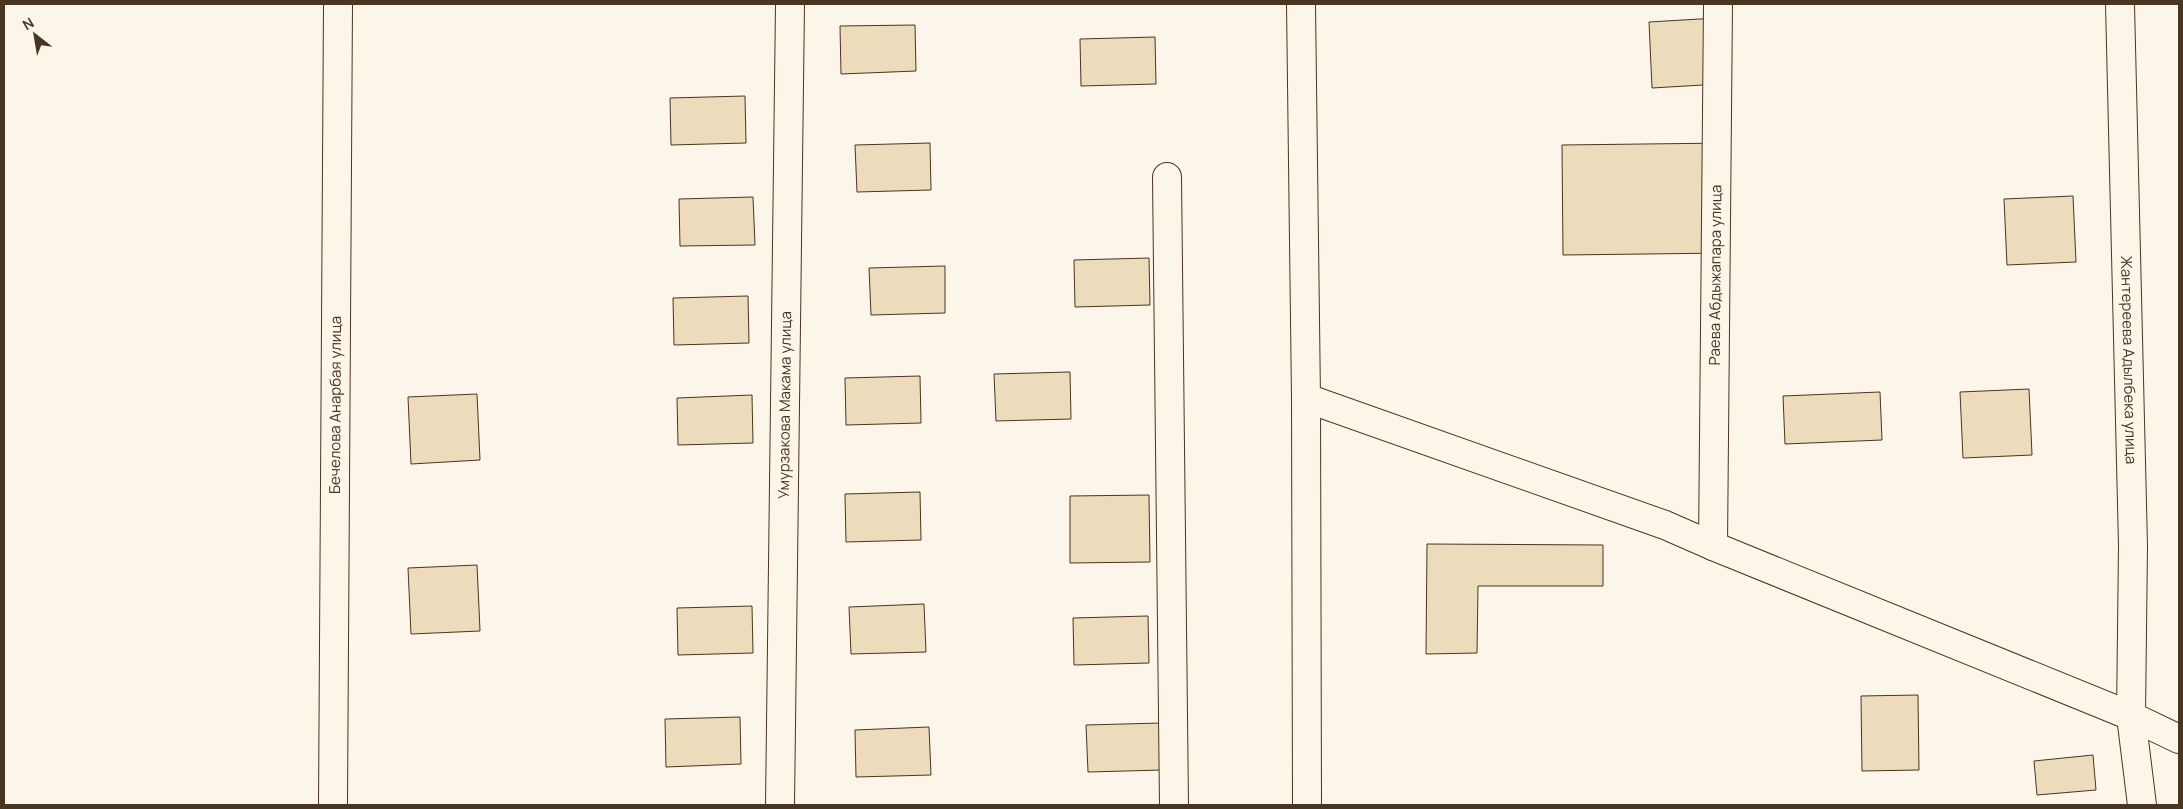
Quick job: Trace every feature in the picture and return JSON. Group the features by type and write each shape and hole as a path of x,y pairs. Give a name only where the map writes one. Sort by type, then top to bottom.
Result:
{"main road":[{"name":"Бечелова Анарбая улица","path":"333,805 338,4"},
{"name":"Умурзакова Макама улица","path":"780,805 790,4"},
{"path":"1301,4 1306,398 1307,805"},
{"name":"Раева Абдыжапара улица","path":"1712,546 1718,4"},
{"name":"Жантереева Адылбека улица","path":"2120,4 2134,546 2131,716 2142,805"},
{"path":"1167,177 1174,805"},
{"path":"1306,398 1665,525 1712,546 2131,716 2179,740"}],"building":[{"path":"1717,18 1720,84 1652,88 1649,22"},
{"path":"915,25 916,71 841,74 840,26"},
{"path":"1155,37 1156,84 1081,86 1080,39"},
{"path":"745,96 746,143 671,145 670,98"},
{"path":"930,143 931,190 857,192 855,145"},
{"path":"1726,143 1727,253 1563,255 1562,145"},
{"path":"2073,196 2076,262 2007,265 2004,199"},
{"path":"753,197 755,245 680,246 679,199"},
{"path":"1149,258 1150,305 1075,307 1074,260"},
{"path":"945,266 945,313 871,315 869,268"},
{"path":"748,296 749,343 674,345 673,298"},
{"path":"1070,372 1071,419 996,421 994,374"},
{"path":"920,376 921,423 846,425 845,378"},
{"path":"2029,389 2032,455 1963,458 1960,392"},
{"path":"1880,392 1882,440 1785,444 1783,396"},
{"path":"477,394 480,460 411,464 408,397"},
{"path":"752,395 753,443 678,445 677,398"},
{"path":"920,492 921,540 846,542 845,494"},
{"path":"1149,495 1150,562 1070,563 1070,496"},
{"path":"1427,544 1603,545 1603,586 1478,586 1477,653 1426,654"},
{"path":"477,565 480,631 411,634 408,568"},
{"path":"924,604 926,652 851,654 849,607"},
{"path":"752,606 753,653 678,655 677,608"},
{"path":"1148,616 1149,663 1074,665 1073,618"},
{"path":"1918,695 1919,770 1862,771 1861,696"},
{"path":"740,717 741,764 666,767 665,719"},
{"path":"1161,723 1163,770 1088,772 1086,725"},
{"path":"929,727 931,775 856,777 855,730"},
{"path":"2093,755 2096,790 2037,795 2034,761"}]}
